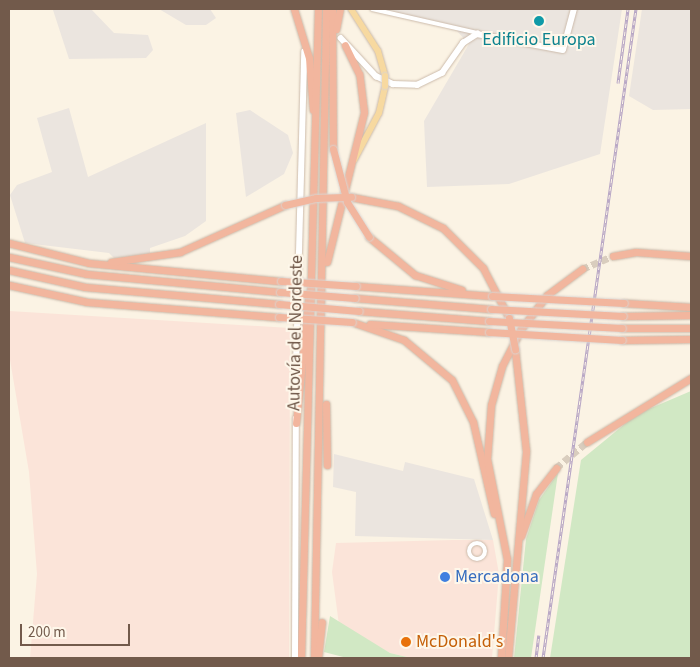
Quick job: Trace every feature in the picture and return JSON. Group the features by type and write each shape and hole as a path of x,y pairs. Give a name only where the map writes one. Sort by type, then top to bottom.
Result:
{"highway":[{"path":"293,9 309,58 316,167"},
{"name":"Autovía del Nordeste","path":"301,658 314,246 318,9"},
{"name":"Autovía del Nordeste","path":"314,658 323,364 326,9"},
{"path":"332,9 333,149 346,202 369,237 415,276 490,296"},
{"path":"332,82 340,9"},
{"path":"323,290 332,229 351,168 364,112 358,74 343,41"},
{"path":"44,253 117,262 165,256 285,205 316,198 352,197 398,206 443,228 483,268 509,318 516,349 526,451 508,658"},
{"path":"9,244 115,267 490,296 691,307"},
{"path":"296,423 314,246"},
{"path":"613,256 636,252 691,256"},
{"path":"9,257 87,274 280,292 491,309 623,316 691,315"},
{"path":"501,658 508,590 503,538 487,459 488,422 495,385 508,350 534,310 582,269"},
{"path":"9,270 85,287 359,311 489,321 622,328 691,328"},
{"path":"9,285 87,302 489,332 622,340 691,339"},
{"path":"624,303 691,302"},
{"path":"354,322 404,340 452,380 473,422 488,494 503,538"},
{"path":"323,364 327,465"},
{"path":"587,442 691,378"},
{"path":"516,575 528,513 556,468"},
{"path":"318,658 322,622"}],"main road":[{"path":"293,9 307,74 300,185 295,658"},
{"path":"351,9 378,51 386,86 379,113 351,168"},
{"path":"343,41 376,76 408,85 442,73 466,40 480,34 563,50 574,9"}],"street":[{"path":"372,9 480,34"},
{"path":"474,544 485,548 479,560 469,553 474,544"}],"shaded area":[{"path":"91,9 114,33 148,35 153,50 146,58 69,59 53,10"},
{"path":"159,9 210,9 216,18 206,25 186,25"},
{"path":"367,9 622,9 600,154 509,184 427,187 424,121 469,44 456,30"},
{"path":"642,9 691,9 691,109 653,110 629,96"},
{"path":"69,108 88,177 206,123 206,221 185,236 150,248 150,256 115,259 109,253 25,243 10,195 17,185 52,172 37,118"},
{"path":"250,110 288,135 293,153 284,174 246,197 236,113"},
{"path":"9,311 290,328 289,658 30,658 37,574 29,472 9,354"},
{"path":"334,454 403,471 405,462 474,479 493,540 355,536 356,492 333,487"},
{"path":"493,540 499,574 492,658 411,658 390,653 339,625 332,572 336,543"}],"green space":[{"path":"691,391 691,658 550,658 581,460 637,414"},
{"path":"558,473 531,658 514,658 526,539 539,500"},
{"path":"330,616 390,653 411,658 347,658 324,652"}],"tunnel":[{"path":"582,269 613,256"},
{"path":"556,468 587,442"}],"railway":[{"path":"618,83 628,9"},
{"path":"543,658 636,9"},
{"path":"536,658 539,635"}],"place":[{"name":"Edificio Europa","path":"539,21"},
{"name":"Mercadona","path":"445,577"},
{"name":"McDonald's","path":"406,642"}]}
